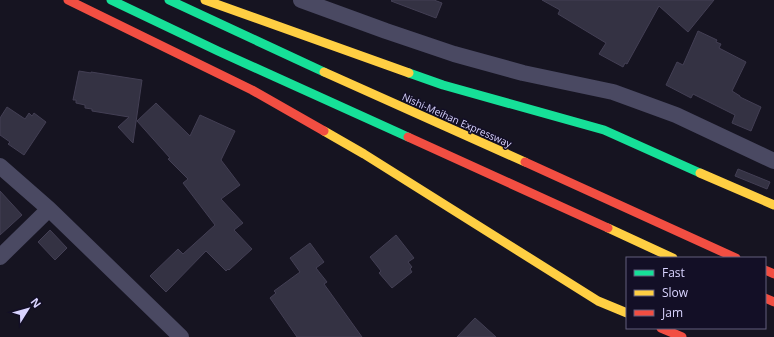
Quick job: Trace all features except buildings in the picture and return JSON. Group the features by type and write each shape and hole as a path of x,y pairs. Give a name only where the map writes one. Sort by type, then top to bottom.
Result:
{"highway":[{"path":"68,0 252,90 364,154 598,300 626,313"},
{"path":"111,0 239,61 671,257"},
{"name":"Nishi-Meihan Expressway","path":"169,0 305,64 734,257"},
{"path":"205,0 443,85 604,130 739,191 774,205"},
{"path":"663,329 682,337"}],"street":[{"path":"301,0 454,54 523,73 613,92 676,115 774,161"},
{"path":"0,166 49,209 181,337"},
{"path":"0,257 49,209"}],"traffic: fast":[{"path":"111,0 218,51 408,137"},
{"path":"169,0 324,72"},
{"path":"409,73 443,85 604,130 700,173"}],"traffic: slow":[{"path":"205,0 409,73"},
{"path":"324,72 525,162"},
{"path":"324,131 364,154 598,301 626,313"},
{"path":"700,173 774,205"},
{"path":"608,228 671,257"}],"traffic: jam":[{"path":"68,0 252,90 324,131"},
{"path":"408,137 608,228"},
{"path":"525,162 734,257"},
{"path":"766,270 774,274"},
{"path":"766,298 774,302"},
{"path":"663,329 682,337"}]}
